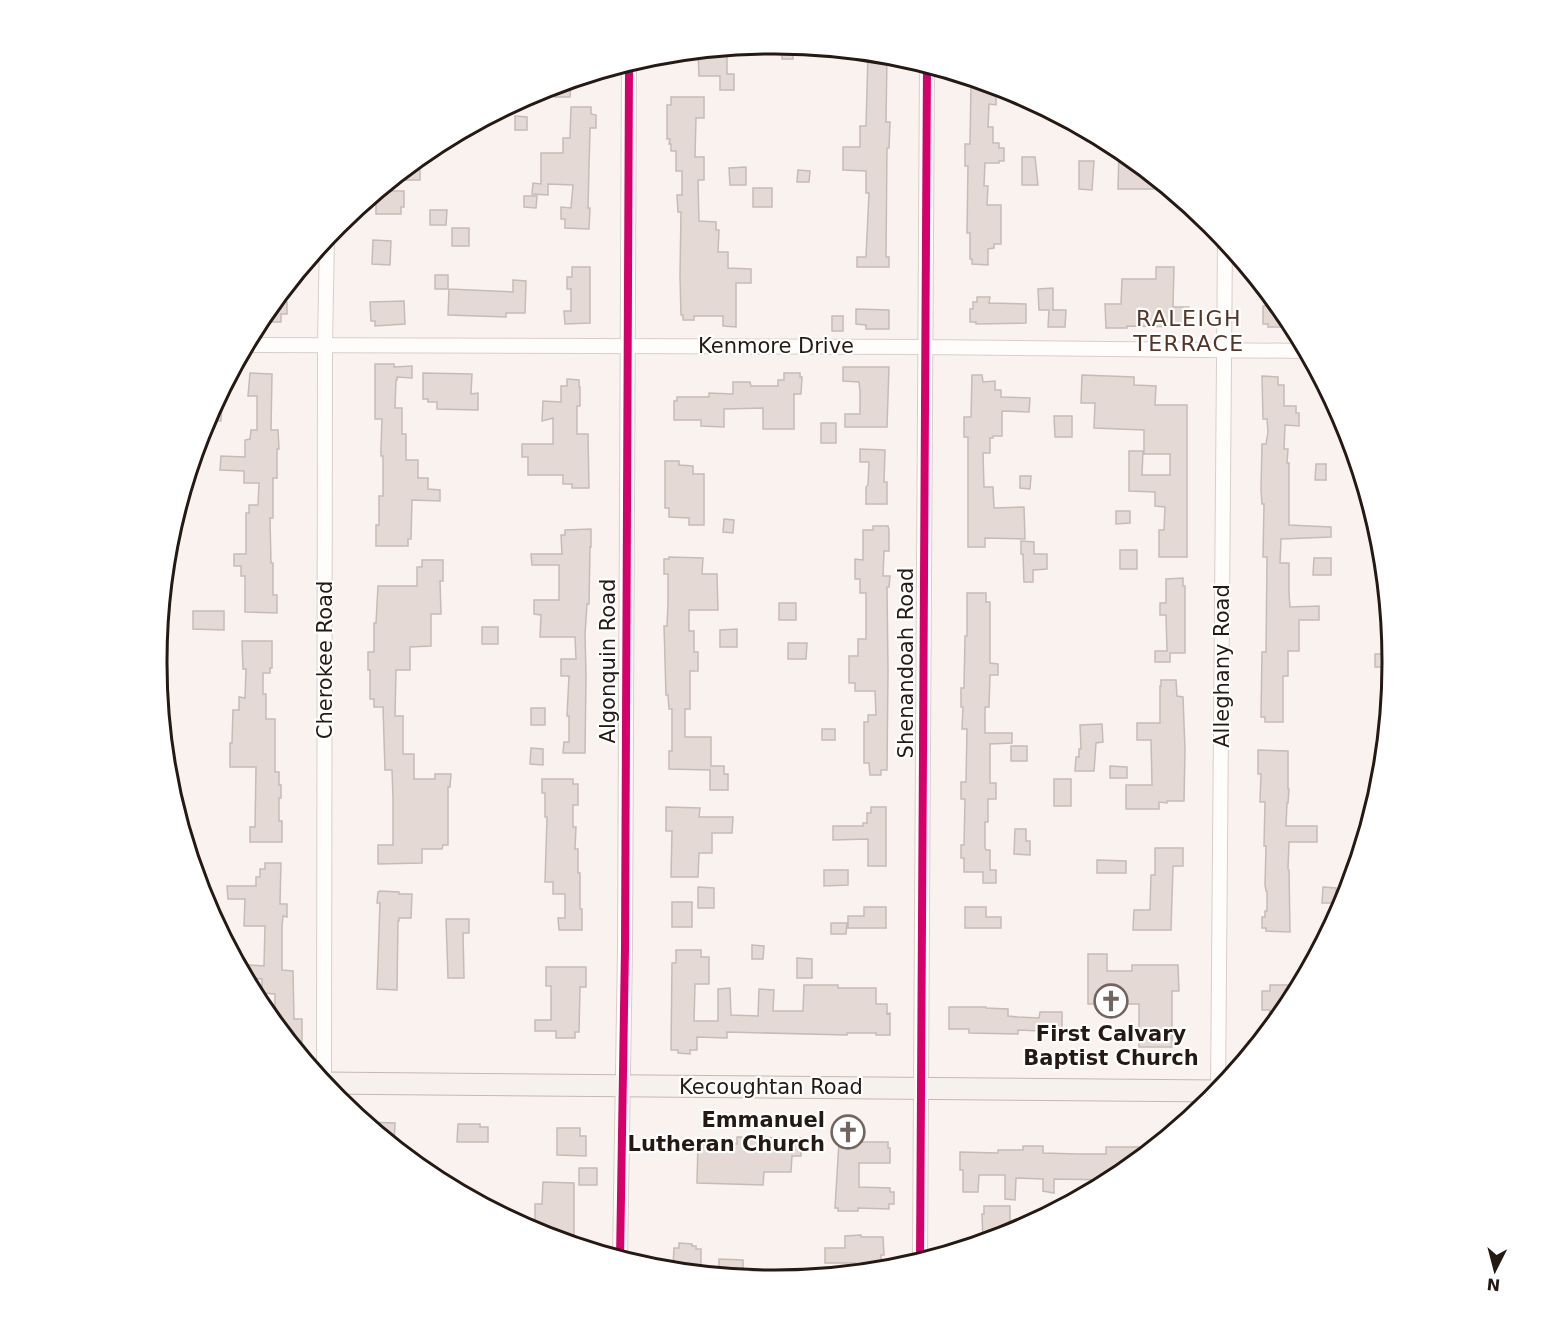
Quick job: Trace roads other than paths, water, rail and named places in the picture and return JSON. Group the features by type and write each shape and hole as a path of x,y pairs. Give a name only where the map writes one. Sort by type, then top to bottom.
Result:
{"main road":[{"name":"Kecoughtan Road","path":"336,1083 1205,1091"}],"street":[{"name":"Algonquin Road","path":"620,1250 625,948 629,72"},
{"name":"Shenandoah Road","path":"920,1252 927,74"},
{"name":"Cherokee Road","path":"324,1070 327,251"},
{"name":"Alleghany Road","path":"1218,1077 1225,254"},
{"name":"Kenmore Drive","path":"256,345 1297,351"}],"place":[{"name":"First Calvary Baptist Church","path":"1111,1001"},
{"name":"Emmanuel Lutheran Church","path":"848,1132"}],"district":[{"name":"RALEIGH TERRACE","path":"1189,330"}]}
